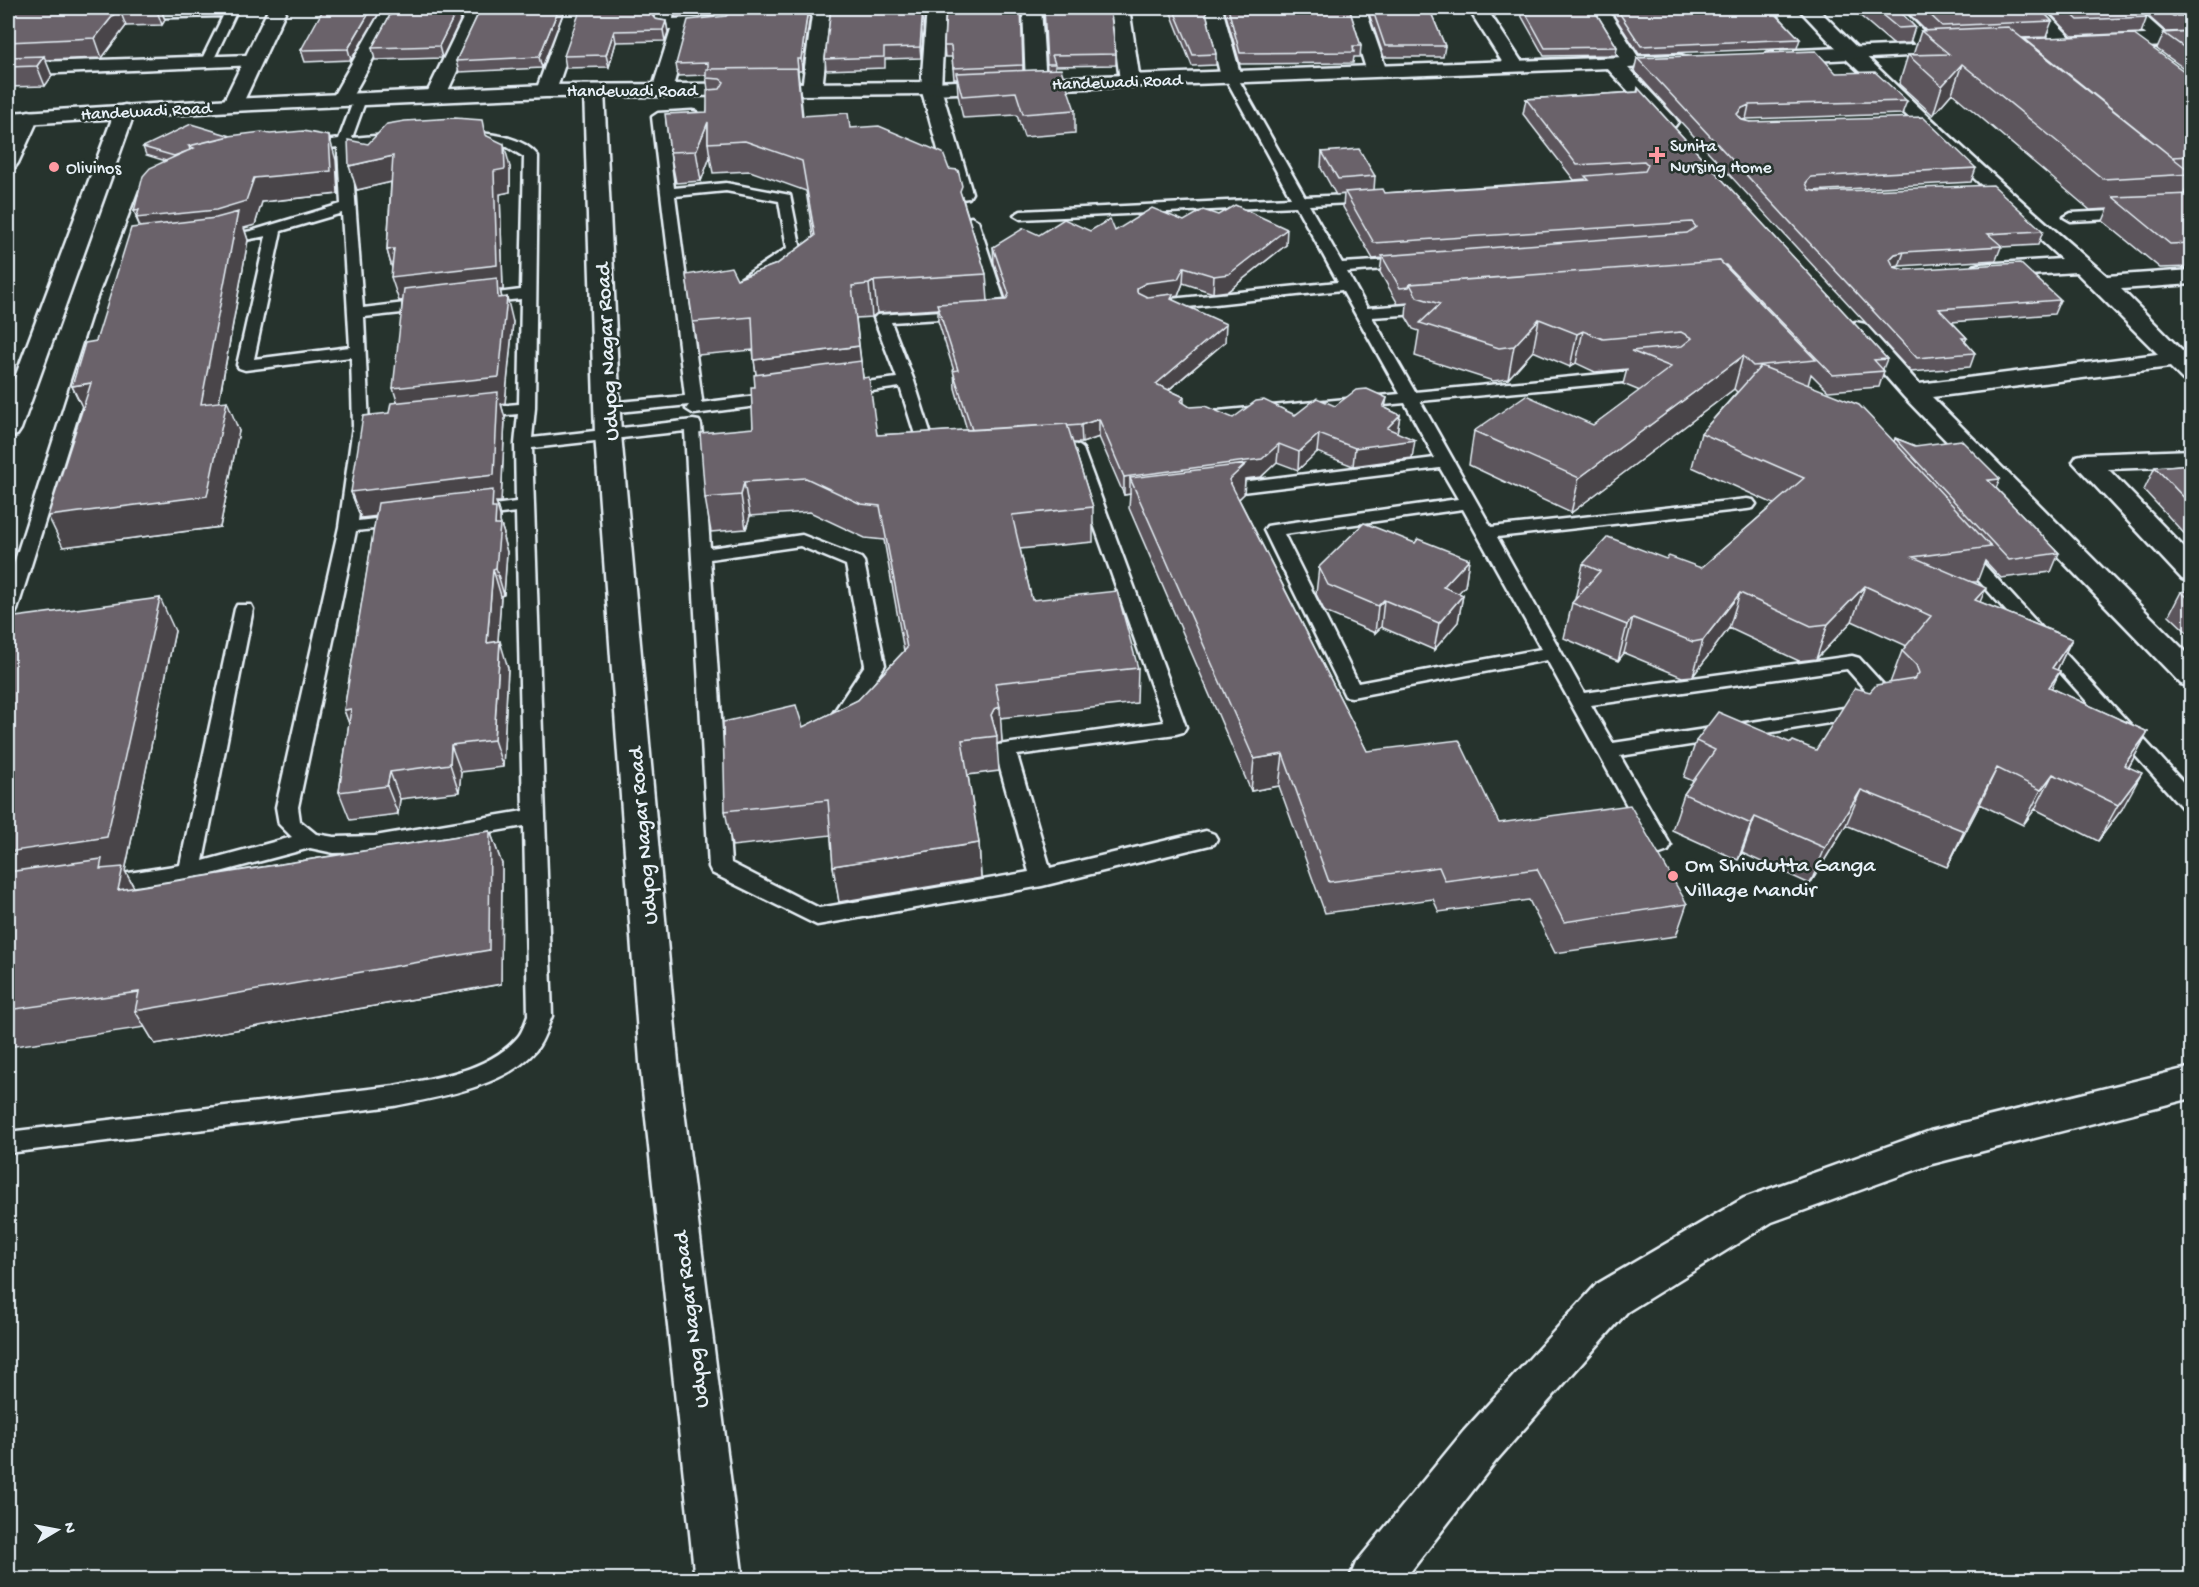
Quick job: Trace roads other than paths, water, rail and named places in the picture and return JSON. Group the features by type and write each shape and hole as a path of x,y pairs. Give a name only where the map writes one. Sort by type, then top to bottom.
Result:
{"street":[{"path":"232,105 278,8"},
{"path":"350,99 392,8"},
{"path":"436,95 477,8"},
{"path":"546,91 575,8"},
{"path":"665,8 662,21 663,24 670,25 720,22 724,19 726,8"},
{"path":"812,89 822,8"},
{"path":"936,8 931,88 961,193"},
{"path":"1032,8 1036,84"},
{"path":"1120,8 1130,81"},
{"path":"1213,8 1231,77"},
{"path":"1356,8 1377,72"},
{"path":"1478,8 1515,67"},
{"path":"1598,8 1623,63 1679,135"},
{"path":"1807,8 1852,54 2102,283 2186,364"},
{"path":"1890,8 1931,50"},
{"path":"2032,8 2066,44"},
{"path":"2126,8 2163,40"},
{"path":"662,90 679,32"},
{"path":"2043,45 2192,39"},
{"path":"2132,42 2158,61"},
{"path":"1752,58 1976,48"},
{"name":"Handewadi Road","path":"8,119 232,105 546,91 931,88 1695,60"},
{"path":"8,69 251,62"},
{"name":"Udyog Nagar Road","path":"594,91 608,421 659,1062 719,1580"},
{"path":"8,429 125,111"},
{"path":"8,163 29,117"},
{"path":"1892,123 1926,122"},
{"path":"1964,191 1999,189"},
{"path":"1956,272 2081,266"},
{"path":"2102,283 2192,277"},
{"path":"1840,312 1912,392 2192,677"},
{"path":"1912,392 2186,364"},
{"path":"2192,458 2086,462 2192,573"},
{"path":"1373,1580 1479,1447 1612,1298 1738,1221 1758,1210 1930,1148 2192,1082"}],"lane":[{"path":"125,15 232,10 206,63"},
{"path":"1231,77 1660,846"},
{"path":"310,840 290,824 287,807 348,527 367,425 358,351 344,143 350,99"},
{"path":"710,113 658,117 667,193 686,289 720,867 817,918 1042,879 1206,840"},
{"path":"8,1143 393,1096 452,1084 492,1070 528,1044 540,1016 523,444 527,408 531,156 521,146 501,139 441,136"},
{"path":"311,146 418,137"},
{"path":"8,610 124,251 144,195 161,179"},
{"path":"667,193 726,187 785,198 794,250 747,282 725,285"},
{"path":"1021,215 1385,198"},
{"path":"208,243 275,228 349,206"},
{"path":"2071,217 2192,211"},
{"path":"953,458 931,460 906,381 882,318 1000,312 972,221"},
{"path":"275,228 245,365 358,351"},
{"path":"124,251 144,249"},
{"path":"1338,268 1421,262"},
{"path":"1146,307 1347,285"},
{"path":"356,314 529,294"},
{"path":"1363,313 1445,307"},
{"path":"1190,418 1408,395 1673,372"},
{"path":"825,392 906,381"},
{"path":"523,444 608,421 801,395"},
{"path":"456,415 527,408"},
{"path":"1030,452 1075,449 1176,727 1005,750 1042,879"},
{"path":"1200,492 1446,462"},
{"path":"1469,503 1273,530 1352,691 1553,654"},
{"path":"1486,533 1748,504"},
{"path":"454,515 524,506"},
{"path":"348,527 418,519"},
{"path":"1949,536 2192,806"},
{"path":"701,555 802,540 855,562 875,664 837,723 815,727"},
{"path":"190,872 244,609"},
{"path":"1578,700 1852,662 1892,707 1607,751"},
{"path":"712,744 735,740"},
{"path":"87,887 190,872 310,840 334,845 375,844 534,817"}],"place":[{"name":"Sunita Nursing Home","path":"1657,155"},
{"name":"Olivinos","path":"54,167"},
{"name":"Om Shivdutta Ganga Village Mandir","path":"1673,876"}]}
